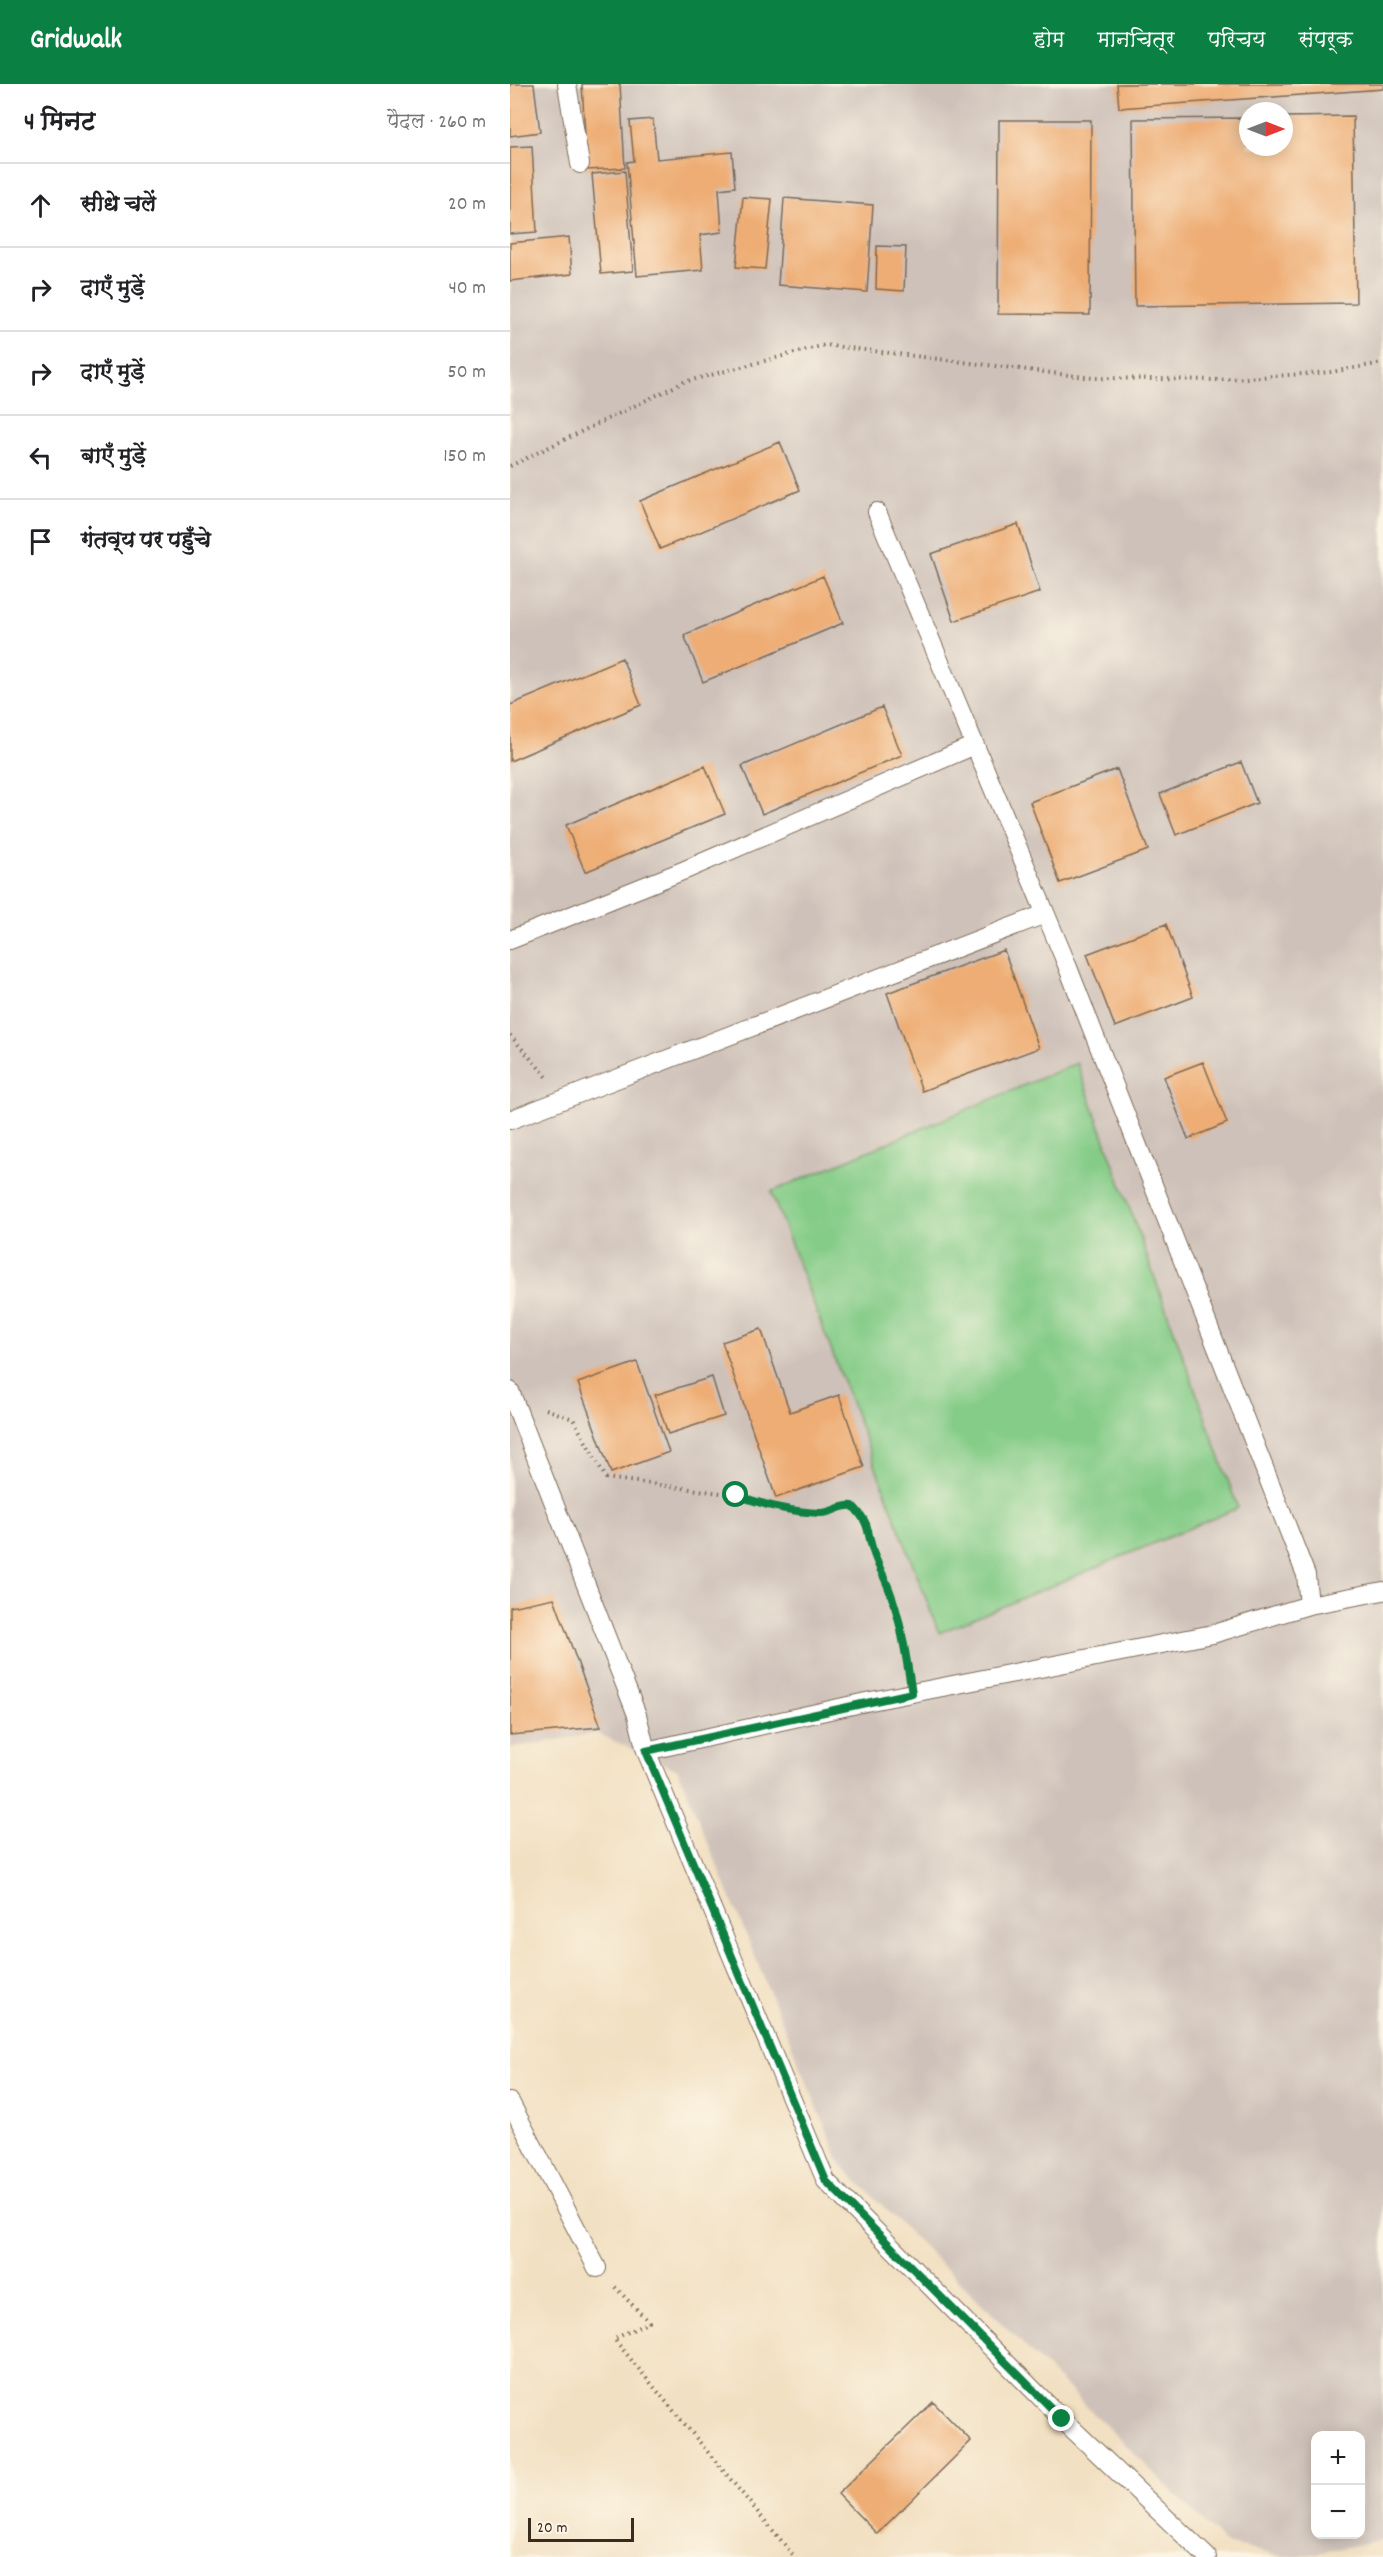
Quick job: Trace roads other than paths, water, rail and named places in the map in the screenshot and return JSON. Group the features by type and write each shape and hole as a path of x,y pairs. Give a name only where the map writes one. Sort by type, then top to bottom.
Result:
{"lane":[{"path":"567,84 580,164"},
{"path":"877,512 1045,914 1306,1575 1310,1605"},
{"path":"510,940 696,865 975,745"},
{"path":"510,1120 1045,914"},
{"path":"511,1394 637,1715 646,1751 826,2181 1062,2419 1207,2557"},
{"path":"646,1751 912,1693 1213,1634 1310,1605 1383,1592"},
{"path":"510,2102 597,2268"}]}
